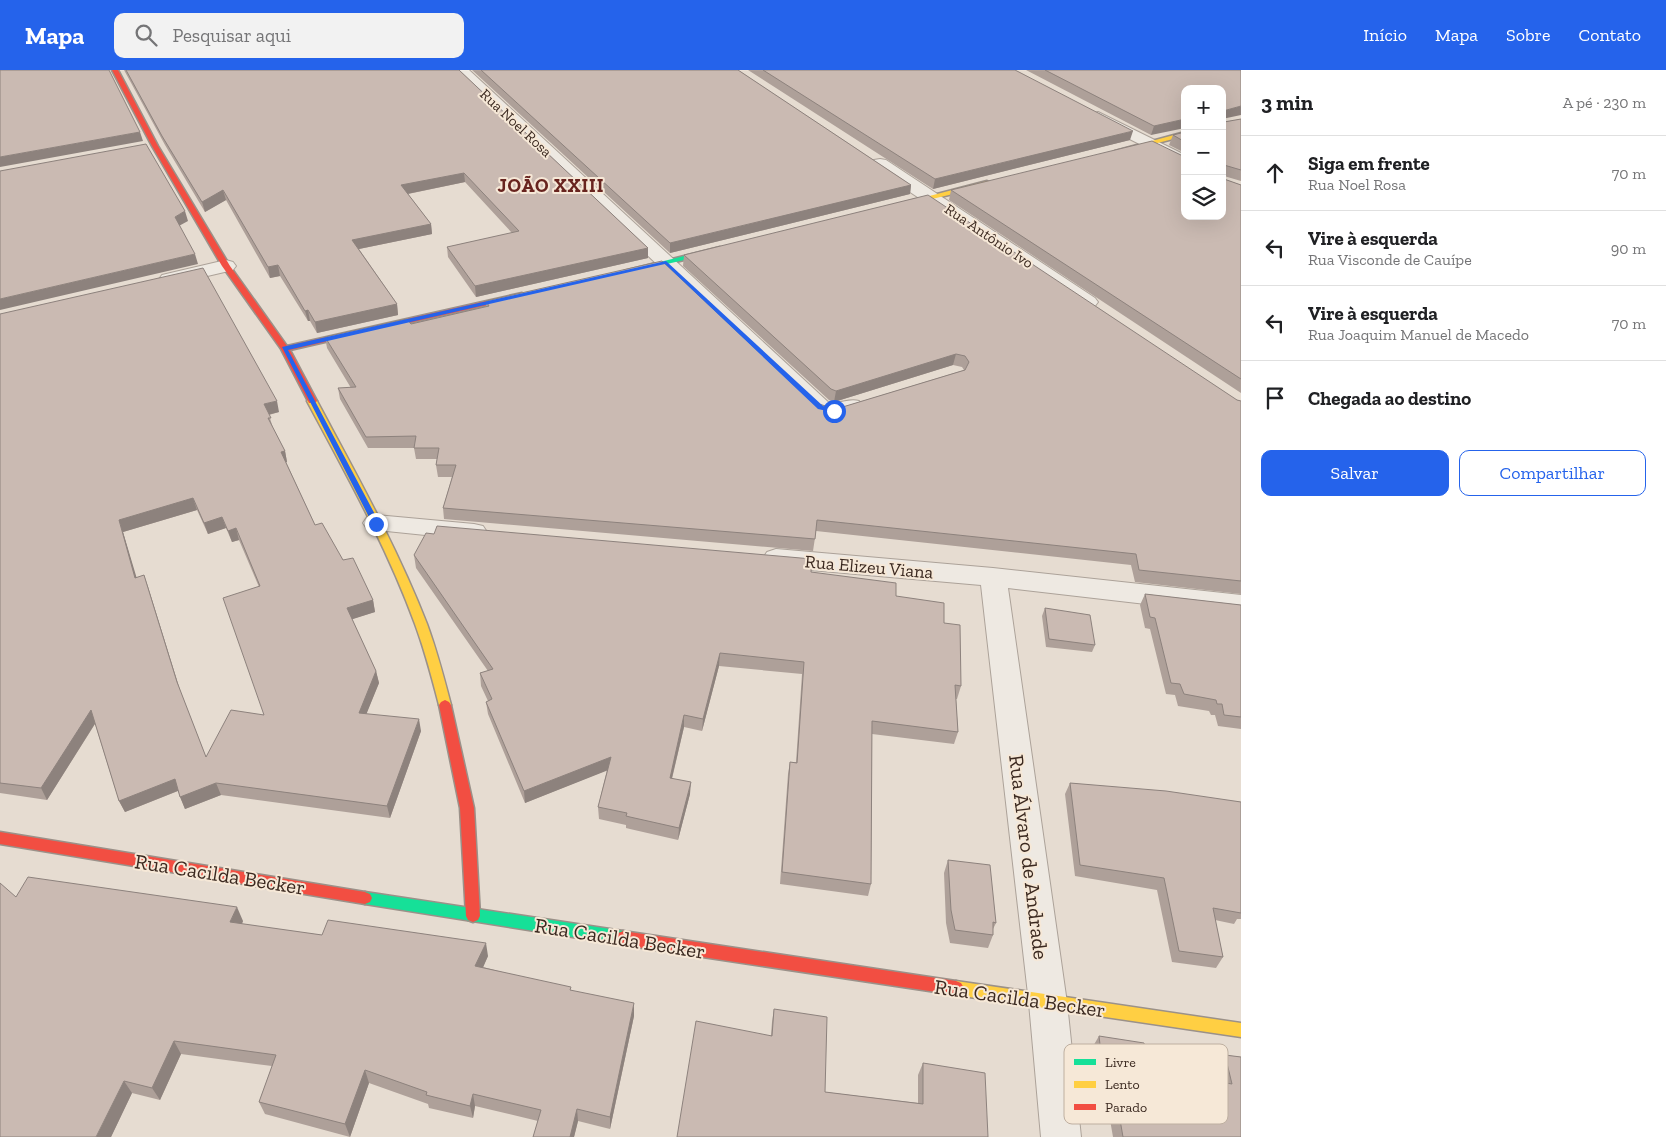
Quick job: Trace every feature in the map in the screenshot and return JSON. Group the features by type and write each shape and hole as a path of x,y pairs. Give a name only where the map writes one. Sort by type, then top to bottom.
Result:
{"street":[{"path":"115,70 155,146 226,266 285,349 376,524 412,599 439,675 467,808 473,916"},
{"name":"Rua Noel Rosa","path":"460,70 820,407 834,411 870,399"},
{"path":"1088,111 1181,160"},
{"path":"1110,153 1181,135"},
{"path":"136,150 155,146"},
{"name":"Rua Antônio Ivo","path":"865,155 1102,311"},
{"path":"883,209 996,181"},
{"path":"618,273 732,246"},
{"path":"151,284 226,266"},
{"path":"285,349 532,292"},
{"path":"376,524 495,534"},
{"name":"Rua Elizeu Viana","path":"754,556 993,577 1241,605"},
{"name":"Rua Álvaro de Andrade","path":"993,577 1048,1002 1061,1137"},
{"name":"Rua Cacilda Becker","path":"0,838 473,916 1241,1030"}],"building":[{"path":"0,70 109,70 140,132 0,157"},
{"path":"126,70 459,70 648,248 475,286 447,247 519,231 464,173 401,185 431,224 352,240 397,304 315,322 308,310 305,311 278,265 268,267 223,190 202,202 162,136"},
{"path":"481,70 738,70 911,185 670,243"},
{"path":"763,70 1015,70 1133,131 935,179"},
{"path":"1045,70 1241,70 1241,106 1226,110 1226,85 1181,85 1181,120 1154,126"},
{"path":"1241,119 1241,170 1226,166 1226,122"},
{"path":"1181,133 1181,140 1173,135"},
{"path":"1152,141 1181,155 1181,220 1226,220 1226,180 1241,185 1241,379 951,190"},
{"path":"146,144 185,211 175,217 195,254 0,299 0,171"},
{"path":"928,195 1241,401 1241,581 1139,570 1136,554 817,520 815,539 443,508 456,465 436,465 439,448 414,448 416,436 366,437 338,388 356,387 325,337 407,319 411,324 489,306 486,301 662,261 812,402 836,409 965,370 969,362 965,356 956,354 836,391 831,389 684,255"},
{"path":"203,268 277,401 264,404 271,418 268,418 285,451 281,452 315,525 322,523 343,560 353,558 373,600 347,608 376,671 359,713 419,719 387,806 216,783 180,797 175,779 119,801 91,710 41,788 0,783 0,314","holes":["193,498 204,523 222,517 228,531 236,528 260,586 223,598 264,715 231,710 206,757 177,682 144,575 135,578 119,520"]},
{"path":"437,526 812,559 811,572 896,583 896,596 944,603 944,623 960,625 961,686 955,685 958,732 872,721 871,884 782,872 790,762 797,763 804,662 720,653 703,719 684,715 670,778 691,782 679,828 626,816 627,813 598,807 611,757 524,791 486,702 492,699 480,673 493,669 414,555 426,533 434,534"},
{"path":"1145,594 1241,605 1241,717 1224,715 1222,704 1217,704 1216,700 1184,694 1180,684 1171,683 1155,618 1150,617"},
{"path":"1045,608 1090,615 1095,645 1049,639"},
{"path":"1070,783 1166,791 1241,802 1241,913 1213,908 1223,957 1179,951 1164,878 1080,865"},
{"path":"948,860 990,865 996,923 993,922 993,935 955,930 951,910"},
{"path":"28,877 237,907 230,922 322,935 328,920 486,943 475,966 571,987 570,990 634,1003 610,1117 577,1109 570,1137 533,1137 541,1110 473,1094 470,1106 426,1095 427,1092 365,1070 345,1124 259,1102 276,1055 174,1041 152,1088 124,1081 96,1137 0,1137 0,883 16,897"},
{"path":"774,1009 827,1017 825,1092 923,1104 923,1063 985,1073 988,1137 677,1137 696,1021 772,1036"},
{"path":"1099,1036 1144,1044 1100,1044"},
{"path":"1228,1055 1241,1057 1241,1137 1123,1137 1121,1124 1228,1124 1228,1083 1232,1084 1228,1067"}],"traffic: fast":[{"path":"628,271 720,249"},
{"path":"365,898 623,938"}],"traffic: slow":[{"path":"1118,151 1181,135"},
{"path":"895,206 987,183"},
{"path":"312,401 370,511 406,587 435,665 445,705"},
{"path":"956,988 1241,1030"}],"traffic: jam":[{"path":"115,70 155,146 226,266 285,349 312,401"},
{"path":"285,349 522,295"},
{"path":"445,705 467,808 473,916"},
{"path":"0,838 365,898"},
{"path":"623,938 956,988"}],"district":[{"name":"JOÃO XXIII","path":"551,185"}],"route":[{"path":"376,524 285,349 666,262 820,407 834,411"}]}
